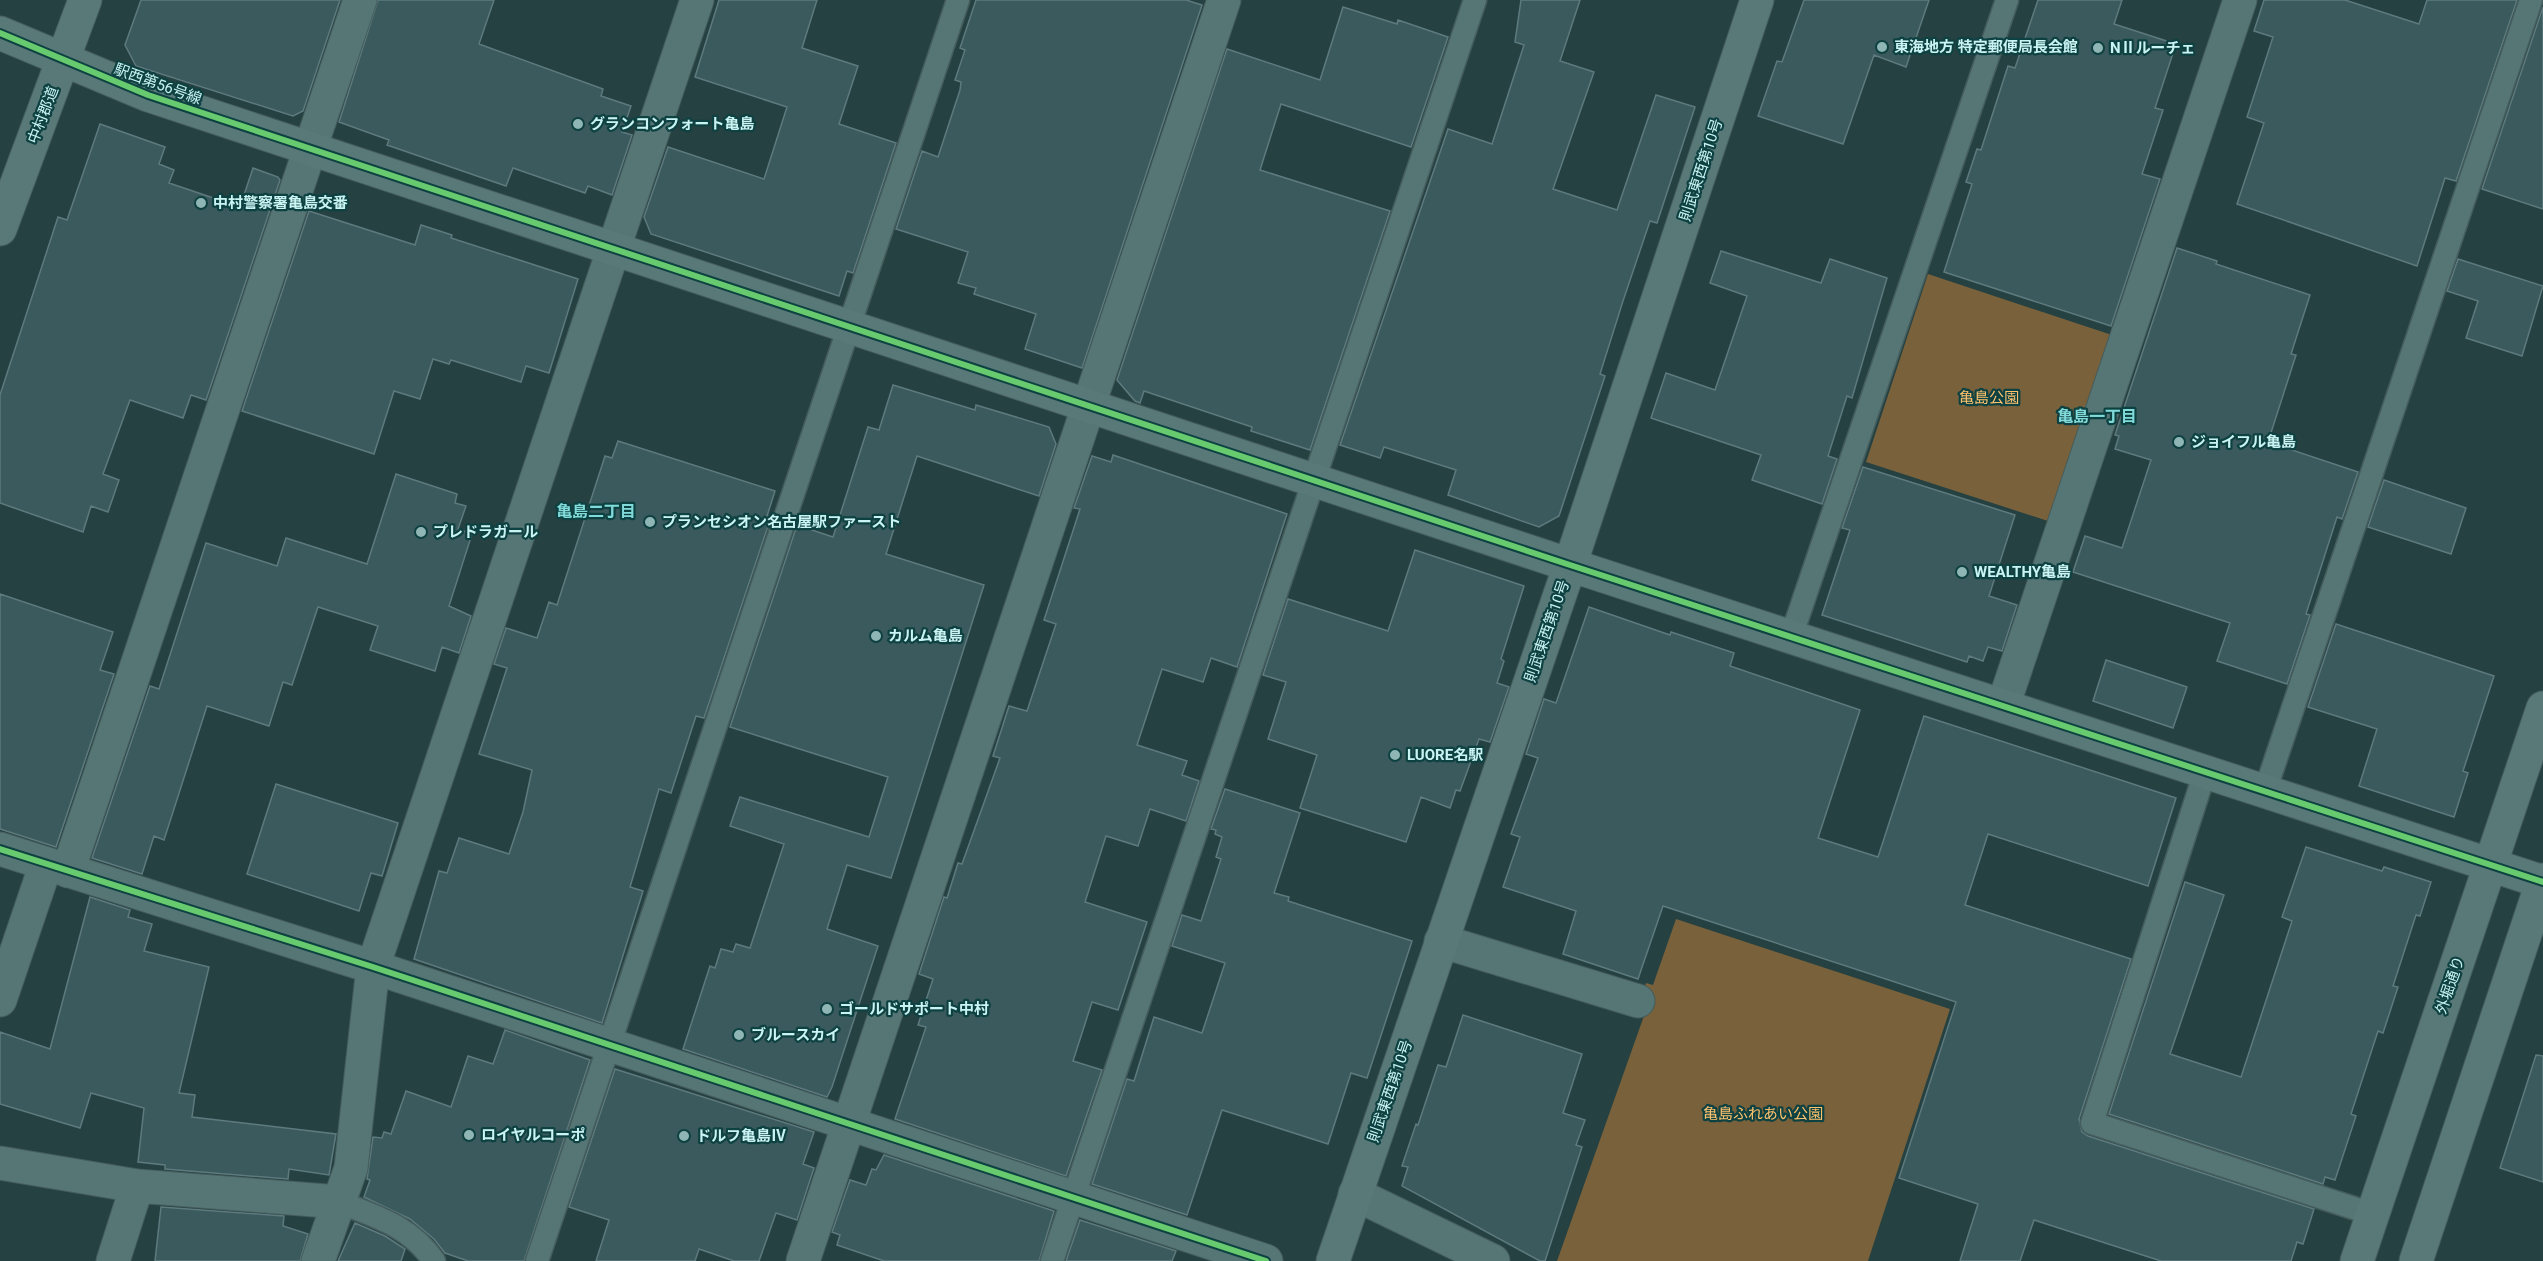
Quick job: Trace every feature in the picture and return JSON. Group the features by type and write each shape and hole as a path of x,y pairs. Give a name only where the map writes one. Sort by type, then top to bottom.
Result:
{"street":[{"name":"中村郡道","path":"0,229 85,0"},
{"path":"0,1000 57,868 311,149 360,0"},
{"path":"318,1261 351,1168 373,967 697,0"},
{"path":"803,1261 1224,0"},
{"name":"則武東西第10号","path":"1333,1261 1570,565 1757,0"},
{"path":"2003,706 2240,0"},
{"name":"駅西第56号線","path":"0,33 148,95 1570,565 2543,881"},
{"name":"外堀通り","path":"2357,1261 2543,708"},
{"path":"0,849 373,967 1266,1261"},
{"path":"2416,1261 2543,881"},
{"path":"1441,941 1638,1001"},
{"path":"0,1163 137,1186 339,1202"},
{"path":"113,1261 137,1186"},
{"path":"1355,1194 1492,1261"}],"lane":[{"path":"537,1261 958,0"},
{"path":"1052,1261 1475,0"},
{"path":"1791,636 2007,0"},
{"path":"2265,791 2531,0"},
{"path":"2205,772 2092,1123 2372,1214"},
{"path":"339,1202 404,1229 434,1261"}],"green space":[{"name":"亀島公園","path":"1928,274 2112,335 2051,522 1866,462"},
{"name":"亀島ふれあい公園","path":"1676,919 1950,1009 1868,1261 1557,1261 1645,1013 1637,1010 1646,983 1653,985"}],"building":[{"path":"141,0 340,0 303,111 293,116 136,66 125,45"},
{"path":"378,0 494,0 479,44 603,89 601,96 631,106 622,132 632,135 612,195 588,186 585,193 513,168 506,186 387,145 389,140 339,122"},
{"path":"719,0 817,0 802,48 858,66 839,124 896,143 853,273 847,271 839,296 651,234 644,217 668,147 764,179 787,107 695,77"},
{"path":"976,0 1186,0 1202,5 1082,368 1025,349 1036,314 974,294 976,288 958,283 968,252 896,229 922,151 938,157 960,90 961,82 955,80 965,50 960,48"},
{"path":"1521,0 1580,0 1560,61 1594,72 1553,189 1617,210 1656,95 1695,107 1657,223 1650,221 1623,301 1600,374 1605,376 1559,516 1539,527 1448,495 1456,470 1384,447 1380,458 1340,445 1448,129 1492,144 1524,45 1515,42"},
{"path":"1804,0 1929,0 1906,67 1874,55 1843,144 1758,116 1777,61 1782,62"},
{"path":"2038,0 2122,0 2114,24 2176,44 2155,108 2163,110 2142,174 2160,179 2111,326 1944,272 1972,184 1966,182 1977,149 1981,150 2008,66 2015,68"},
{"path":"2264,0 2345,0 2419,24 2427,0 2517,0 2456,181 2445,178 2417,266 2237,204 2264,123 2247,117 2273,37 2254,31"},
{"path":"1343,7 1397,24 1398,20 1448,37 1411,147 1281,104 1260,170 1390,211 1310,450 1251,431 1252,427 1144,391 1140,403 1135,401 1117,380 1227,49 1320,80"},
{"path":"2543,7 2543,209 2482,189"},
{"path":"100,124 165,147 159,164 174,170 169,183 240,207 253,168 278,177 280,180 206,400 191,395 183,418 130,400 103,474 119,480 108,512 91,506 83,532 0,503 0,395 58,217 67,220"},
{"path":"309,211 415,245 421,225 452,235 451,238 578,279 549,373 526,366 521,382 451,360 449,364 433,359 420,399 394,391 374,454 242,411"},
{"path":"2177,248 2217,261 2216,264 2310,295 2291,354 2296,355 2268,442 2358,472 2342,519 2337,517 2306,614 2310,615 2287,684 2217,661 2230,623 2073,572 2085,536 2122,548 2151,460 2115,449 2119,436 2115,435"},
{"path":"1721,251 1821,283 1830,259 1887,278 1852,398 1847,396 1828,456 1837,459 1822,504 1752,480 1761,455 1651,418 1666,373 1715,390 1747,296 1710,283"},
{"path":"2458,259 2543,286 2522,356 2466,338 2478,301 2447,291"},
{"path":"893,385 975,410 976,405 1049,427 1056,444 1039,496 917,456 886,554 984,585 891,878 847,865 827,929 878,946 827,1097 683,1049 710,966 715,968 721,949 733,952 736,944 750,948 784,844 730,826 740,797 869,837 888,777 730,727 797,525 833,537 868,427 879,430"},
{"path":"618,441 775,491 767,516 771,517 704,718 696,716 671,793 659,789 630,887 643,891 602,1023 414,959 439,871 447,873 459,838 509,854 523,812 532,770 479,754 507,668 494,664 506,628 537,638 549,602 557,605 605,456 612,458"},
{"path":"1113,455 1287,514 1237,667 1211,658 1203,682 1162,669 1137,745 1187,761 1182,775 1199,781 1186,821 1150,809 1138,846 1106,836 1085,902 1147,922 1118,1010 1092,1002 1073,1061 1102,1070 1066,1176 895,1119 926,1027 918,1025 933,979 919,974 944,897 947,898 958,863 962,864 1000,758 993,756 1009,706 1027,711 1056,624 1044,620 1080,509 1074,508 1092,456 1111,462"},
{"path":"1863,467 2015,515 1989,596 2017,605 2002,651 1988,647 1983,661 1969,656 1967,662 1822,615 1850,530 1842,528"},
{"path":"396,474 457,494 455,503 466,506 458,529 472,534 449,606 471,616 459,653 442,647 435,671 370,650 378,626 318,607 292,685 283,682 269,726 207,706 164,840 154,836 142,874 92,858 150,686 159,689 206,543 277,566 286,538 367,564"},
{"path":"2384,480 2466,508 2451,554 2368,527"},
{"path":"1415,550 1524,586 1501,659 1504,661 1497,683 1509,687 1490,742 1479,739 1460,791 1456,790 1450,808 1421,797 1406,842 1300,808 1317,755 1268,739 1286,682 1263,675 1288,599 1388,631"},
{"path":"0,594 113,632 100,670 114,674 56,847 0,829"},
{"path":"1589,607 1670,635 1671,632 1734,653 1730,666 1860,710 1818,838 1878,857 1924,716 2176,798 2148,886 1988,834 1965,905 2131,959 2079,1119 2082,1132 2088,1136 2314,1209 2303,1244 2297,1242 2291,1261 2161,1261 2034,1220 2020,1261 1960,1261 1978,1204 1899,1178 1956,1002 1663,906 1638,979 1563,954 1576,911 1503,887 1520,837 1511,834 1538,758 1526,754 1544,699 1556,703"},
{"path":"2336,624 2494,676 2463,771 2468,773 2454,817 2359,786 2377,729 2308,707"},
{"path":"2106,660 2187,687 2173,728 2093,701"},
{"path":"276,784 398,823 382,876 371,873 359,911 247,874"},
{"path":"1225,789 1300,813 1274,893 1289,897 1288,901 1412,941 1367,1078 1351,1073 1328,1144 1222,1110 1187,1215 1092,1184 1127,1079 1134,1081 1154,1017 1202,1033 1225,963 1172,946 1182,915 1201,921 1221,859 1216,857 1222,837 1215,834 1216,830 1211,829"},
{"path":"2306,847 2382,871 2384,867 2431,882 2420,916 2416,915 2393,986 2398,987 2383,1033 2378,1031 2351,1114 2356,1116 2335,1180 2325,1177 2323,1184 2109,1114 2185,882 2224,895 2170,1054 2241,1077 2292,921 2282,917"},
{"path":"90,897 130,910 128,917 152,924 144,951 209,967 179,1093 195,1095 192,1117 336,1134 329,1175 289,1169 288,1179 165,1169 165,1165 138,1162 144,1108 91,1093 80,1128 0,1104 0,1032 50,1049"},
{"path":"1463,1015 1582,1054 1563,1113 1585,1120 1576,1145 1582,1147 1545,1261 1540,1261 1402,1186 1408,1167 1402,1166 1416,1124 1418,1125 1438,1065 1446,1067"},
{"path":"505,1030 590,1060 524,1261 468,1261 445,1253 434,1239 410,1219 364,1197 370,1180 367,1179 373,1137 382,1138 384,1132 391,1134 406,1091 451,1107 468,1056 493,1064"},
{"path":"2536,1055 2543,1056 2543,1182 2500,1168"},
{"path":"615,1069 814,1132 803,1164 814,1168 797,1220 776,1213 759,1261 734,1261 699,1249 695,1261 596,1261 609,1220 569,1207"},
{"path":"884,1155 1054,1211 1039,1261 884,1261 837,1245 840,1235 832,1232 850,1180 866,1185 872,1169 876,1170"},
{"path":"161,1207 284,1216 283,1226 308,1234 300,1261 155,1261"},
{"path":"1080,1220 1176,1251 1172,1261 1066,1261"},
{"path":"355,1223 385,1236 405,1249 401,1261 338,1261"}],"cycle path":[{"path":"0,33 148,95 1570,565 2543,882"},
{"path":"0,849 373,967 1266,1261"}],"place":[{"name":"東海地方 特定郵便局長会館","path":"1882,47"},
{"name":"NⅡルーチェ","path":"2098,48"},
{"name":"グランコンフォート亀島","path":"578,124"},
{"name":"中村警察署亀島交番","path":"201,203"},
{"name":"ジョイフル亀島","path":"2179,442"},
{"name":"プランセシオン名古屋駅ファースト","path":"650,522"},
{"name":"プレドラガール","path":"421,532"},
{"name":"WEALTHY亀島","path":"1962,572"},
{"name":"カルム亀島","path":"876,636"},
{"name":"LUORE名駅","path":"1395,755"},
{"name":"ゴールドサポート中村","path":"827,1009"},
{"name":"ブルースカイ","path":"739,1035"},
{"name":"ロイヤルコーポ","path":"469,1135"},
{"name":"ドルフ亀島Ⅳ","path":"684,1136"}],"district":[{"name":"亀島一丁目","path":"2097,416"},
{"name":"亀島二丁目","path":"596,511"}]}
